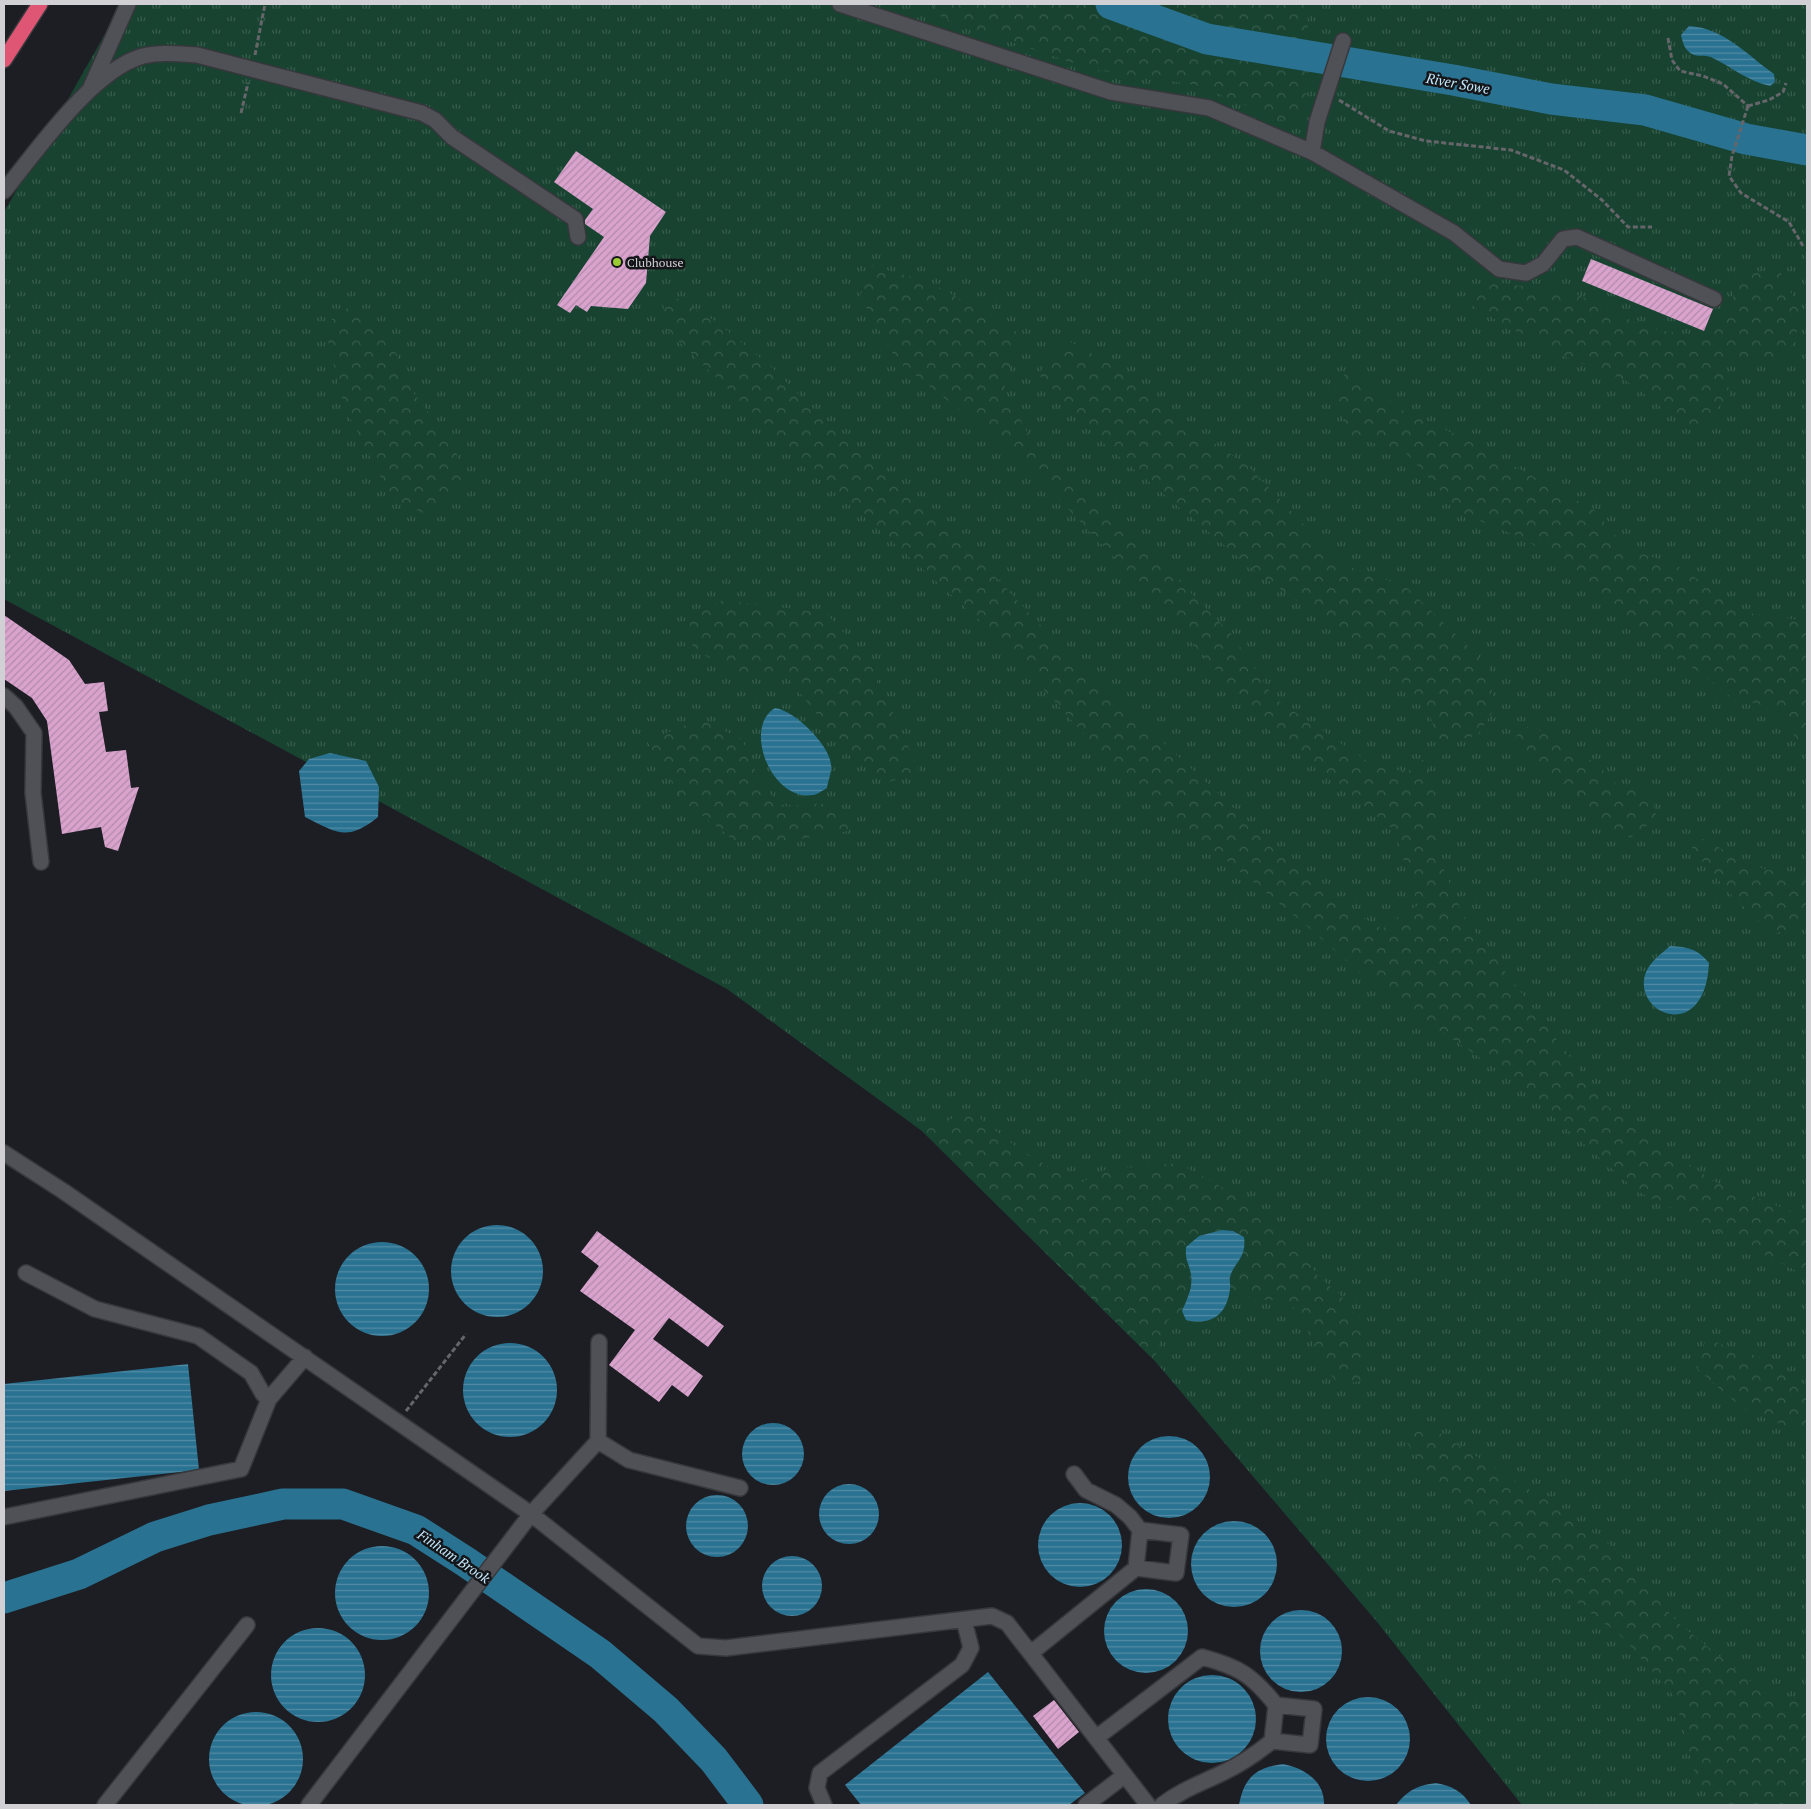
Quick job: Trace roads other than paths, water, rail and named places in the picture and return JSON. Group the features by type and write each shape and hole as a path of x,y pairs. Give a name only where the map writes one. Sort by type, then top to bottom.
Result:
{"highway":[{"path":"4,60 40,4"}],"lane":[{"path":"90,89 128,4"},
{"path":"840,4 1111,92 1209,108 1312,152 1454,233 1499,269 1526,272 1543,264 1563,239 1577,237 1714,299"},
{"path":"1312,152 1317,122 1343,41"},
{"path":"4,191 90,89 124,64 143,56 164,53 197,55 422,113 435,120 452,137 574,219 578,237"},
{"path":"4,696 16,707 34,733 33,793 41,862"},
{"path":"4,1153 305,1357 531,1514 698,1646 726,1648 992,1616 1007,1623 1148,1805"},
{"path":"26,1273 95,1309 198,1336 252,1373 263,1394 269,1399"},
{"path":"309,1805 531,1514 598,1441 599,1342"},
{"path":"4,1517 241,1469 269,1399 305,1357"},
{"path":"598,1441 629,1460 740,1488"},
{"path":"1031,1653 1136,1568 1140,1530 1130,1517 1116,1505 1086,1490 1074,1474"},
{"path":"1136,1568 1176,1573 1181,1535 1140,1530"},
{"path":"824,1805 817,1788 820,1773 962,1665 971,1648 964,1620"},
{"path":"105,1805 247,1625"},
{"path":"1096,1738 1202,1657 1242,1670 1262,1688 1276,1705 1272,1742"},
{"path":"1162,1805 1190,1787 1220,1774 1258,1753 1272,1742 1310,1745 1314,1708 1276,1705"},
{"path":"1086,1805 1125,1775"}],"water":[{"path":"1689,26 1702,28 1724,37 1774,74 1775,82 1770,86 1762,84 1711,57 1692,54 1685,46 1681,35"},
{"path":"775,708 783,710 801,722 824,748 829,757 831,768 827,788 813,795 798,794 785,787 774,776 766,762 761,731 765,718"},
{"path":"330,753 366,761 379,787 378,817 358,830 350,832 334,831 305,817 299,771 309,759"},
{"path":"1670,946 1682,947 1697,952 1709,963 1704,989 1695,1005 1683,1013 1670,1014 1658,1009 1649,1000 1644,987 1648,968"},
{"path":"497,1225 514,1229 529,1239 539,1254 543,1271 539,1288 529,1303 514,1313 497,1317 480,1313 465,1303 455,1288 451,1271 455,1254 465,1239 480,1229"},
{"path":"1222,1230 1233,1231 1244,1237 1244,1250 1230,1277 1230,1288 1225,1306 1221,1312 1210,1320 1186,1320 1182,1311 1189,1293 1191,1280 1186,1247 1199,1236"},
{"path":"382,1242 400,1245 415,1256 426,1271 429,1289 426,1307 415,1322 400,1333 382,1336 364,1333 349,1322 338,1307 335,1289 338,1271 349,1256 364,1245"},
{"path":"510,1343 528,1347 543,1357 553,1372 557,1390 553,1408 543,1423 528,1433 510,1437 492,1433 477,1423 467,1408 463,1390 467,1372 477,1357 492,1347"},
{"path":"188,1364 199,1470 4,1491 4,1384"},
{"path":"773,1423 785,1425 795,1432 802,1442 804,1454 802,1466 795,1476 785,1483 773,1485 761,1483 751,1476 744,1466 742,1454 744,1442 751,1432 761,1425"},
{"path":"1169,1436 1185,1439 1198,1448 1207,1461 1210,1477 1207,1493 1198,1506 1185,1515 1169,1518 1153,1515 1140,1506 1131,1493 1128,1477 1131,1461 1140,1448 1153,1439"},
{"path":"849,1484 866,1489 874,1497 879,1514 874,1531 866,1539 849,1544 832,1539 824,1531 819,1514 824,1497 832,1489"},
{"path":"717,1495 734,1500 739,1504 743,1509 748,1526 743,1543 739,1548 734,1552 717,1557 700,1552 695,1548 691,1543 686,1526 691,1509 695,1504 700,1500"},
{"path":"1080,1503 1096,1506 1110,1515 1119,1529 1122,1545 1119,1561 1110,1575 1096,1584 1080,1587 1064,1584 1050,1575 1041,1561 1038,1545 1041,1529 1050,1515 1064,1506"},
{"path":"1234,1521 1251,1524 1265,1533 1274,1547 1277,1564 1274,1581 1265,1595 1251,1604 1234,1607 1217,1604 1203,1595 1194,1581 1191,1564 1194,1547 1203,1533 1217,1524"},
{"path":"382,1546 400,1549 415,1560 426,1575 429,1593 426,1611 415,1626 400,1637 382,1640 364,1637 349,1626 338,1611 335,1593 338,1575 349,1560 364,1549"},
{"path":"786,1556 798,1556 814,1564 820,1574 822,1586 820,1598 814,1608 798,1616 786,1616 770,1608 762,1592 762,1580 770,1564"},
{"path":"1146,1589 1162,1592 1176,1601 1185,1615 1188,1631 1185,1647 1176,1661 1162,1670 1146,1673 1130,1670 1116,1661 1107,1647 1104,1631 1107,1615 1116,1601 1130,1592"},
{"path":"1293,1610 1309,1610 1324,1617 1335,1628 1342,1643 1339,1667 1330,1680 1309,1692 1293,1692 1278,1685 1267,1674 1260,1659 1260,1643 1267,1628 1278,1617"},
{"path":"318,1628 336,1632 351,1642 361,1657 365,1675 361,1693 351,1708 336,1718 318,1722 300,1718 285,1708 275,1693 271,1675 275,1657 285,1642 300,1632"},
{"path":"988,1672 1085,1793 1069,1805 861,1805 845,1785"},
{"path":"1212,1675 1229,1679 1243,1688 1252,1702 1256,1719 1252,1736 1243,1750 1229,1759 1212,1763 1195,1759 1181,1750 1172,1736 1168,1719 1172,1702 1181,1688 1195,1679"},
{"path":"1368,1697 1391,1704 1403,1716 1410,1739 1403,1762 1391,1774 1368,1781 1345,1774 1333,1762 1326,1739 1333,1716 1345,1704"},
{"path":"256,1712 274,1716 289,1726 299,1741 303,1759 299,1777 289,1792 274,1802 256,1806 238,1802 223,1792 213,1777 209,1759 213,1741 223,1726 238,1716"},
{"path":"1283,1764 1305,1772 1317,1782 1321,1789 1324,1805 1239,1805 1244,1788 1252,1776 1265,1768"},
{"path":"1436,1783 1456,1790 1471,1805 1396,1805 1414,1789"}],"waterway":[{"name":"River Sowe","path":"1111,4 1207,39 1453,80 1551,99 1645,110 1746,139 1807,150"},
{"name":"Finham Brook","path":"4,1598 79,1574 155,1537 209,1520 283,1504 343,1504 416,1530 600,1654 666,1710 714,1760 748,1805"}],"place":[{"name":"Clubhouse","path":"617,262"}]}
